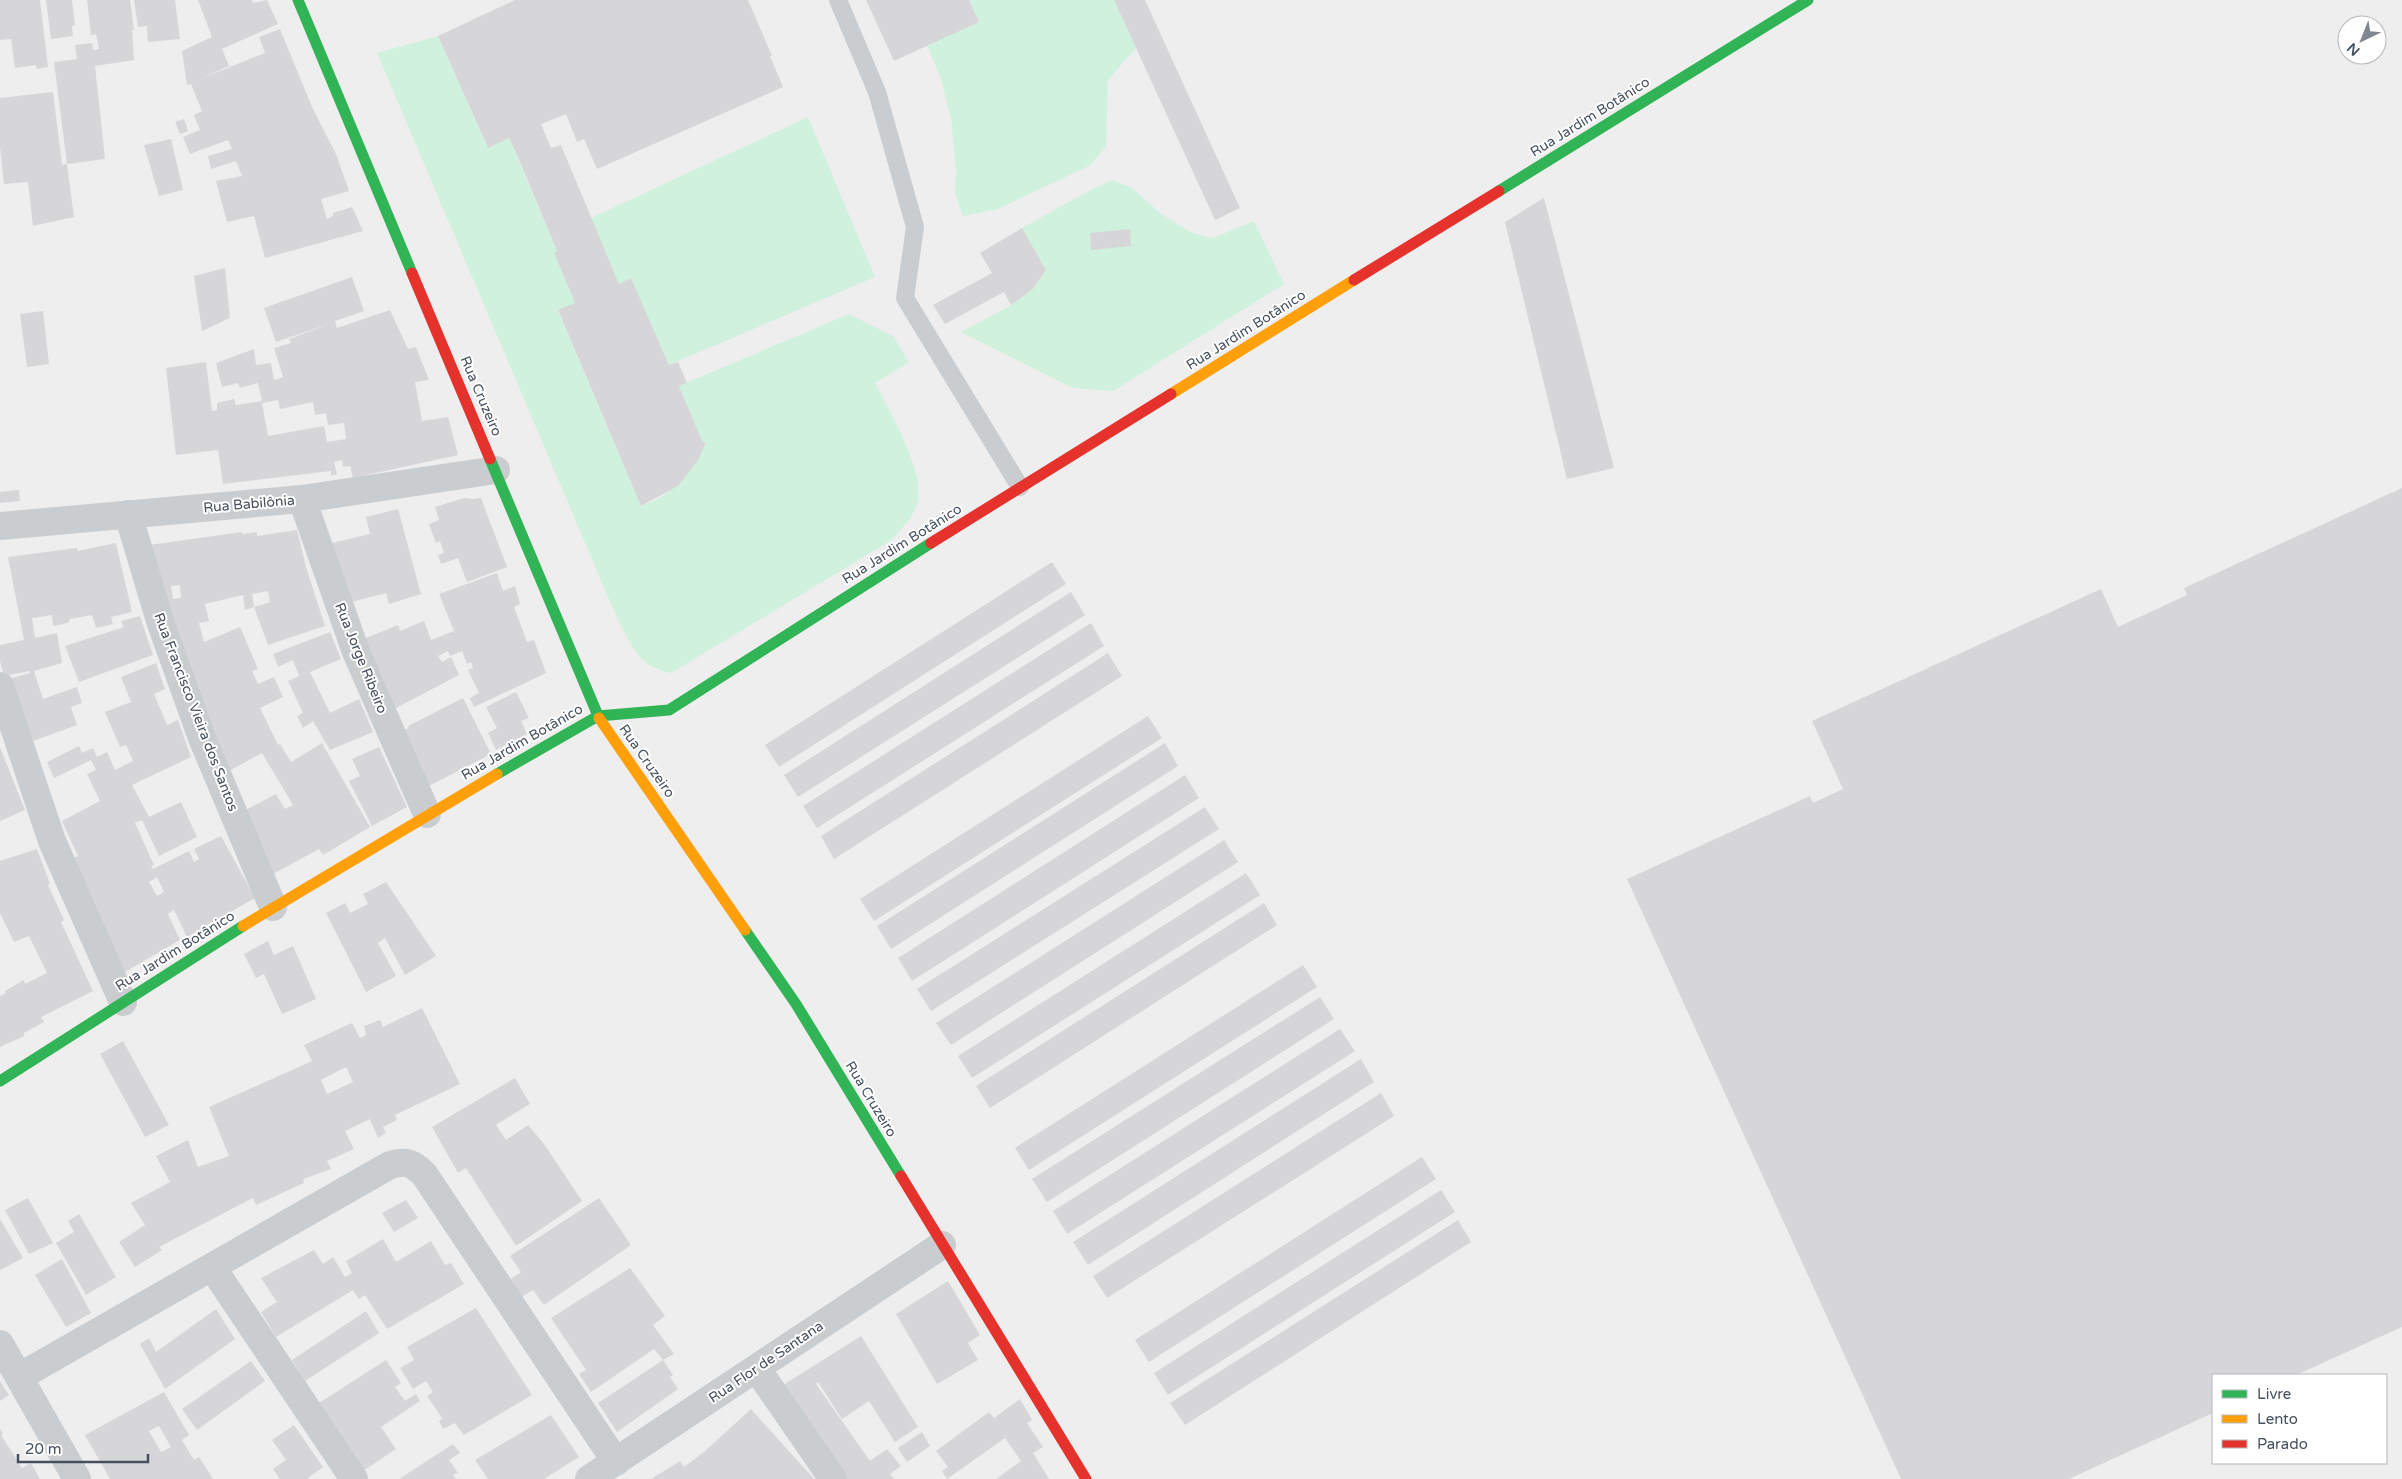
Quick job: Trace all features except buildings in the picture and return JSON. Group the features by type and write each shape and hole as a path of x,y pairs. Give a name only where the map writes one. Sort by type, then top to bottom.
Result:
{"street":[{"name":"Rua Cruzeiro","path":"298,0 598,716 796,1004 1086,1479"},
{"name":"Rua Jardim Botânico","path":"0,1081 273,907 427,814 598,716 668,710 1020,487 1808,0"},
{"name":"Rua Babilônia","path":"0,526 302,500 496,470"},
{"name":"Rua Jorge Ribeiro","path":"302,500 356,652 427,814"},
{"name":"Rua Francisco Vieira dos Santos","path":"128,514 160,621 202,738 273,907"},
{"path":"0,686 52,841 123,1002"},
{"path":"19,1377 390,1165 401,1161 413,1164 424,1174 616,1462"},
{"name":"Rua Flor de Santana","path":"590,1479 942,1245"},
{"path":"212,1267 354,1479"},
{"path":"0,1344 77,1479"},
{"path":"757,1369 833,1479"}],"lane":[{"path":"838,0 877,92 915,227 905,298 1020,487"}],"green space":[{"path":"969,0 1114,0 1136,48 1108,80 1106,147 1089,166 998,209 963,216 955,194 956,169 951,119 941,79 927,45 979,22"},
{"path":"438,36 487,147 509,138 557,251 554,253 575,303 558,311 641,506 663,495 680,482 694,464 706,443 702,441 679,386 849,314 893,336 909,362 875,383 905,442 917,476 919,491 917,504 909,519 890,541 671,673 660,670 643,660 632,646 617,618 377,53"},
{"path":"808,117 875,277 669,365 631,279 619,284 591,218"},
{"path":"1113,180 1132,188 1160,213 1192,233 1213,238 1254,221 1284,284 1113,391 1073,388 961,332 1011,305 1033,289 1046,270 1022,228 1094,188"}],"traffic: fast":[{"path":"298,0 412,273"},
{"path":"1499,191 1808,0"},
{"path":"490,459 599,718"},
{"path":"497,774 598,716 669,710 931,543"},
{"path":"0,1081 243,926"},
{"path":"745,930 796,1004 901,1176"}],"traffic: slow":[{"path":"1171,394 1354,280"},
{"path":"599,718 745,930"},
{"path":"243,926 497,774"}],"traffic: jam":[{"path":"1354,280 1499,191"},
{"path":"412,273 490,459"},
{"path":"931,543 1171,394"},
{"path":"901,1176 1086,1479"}]}
